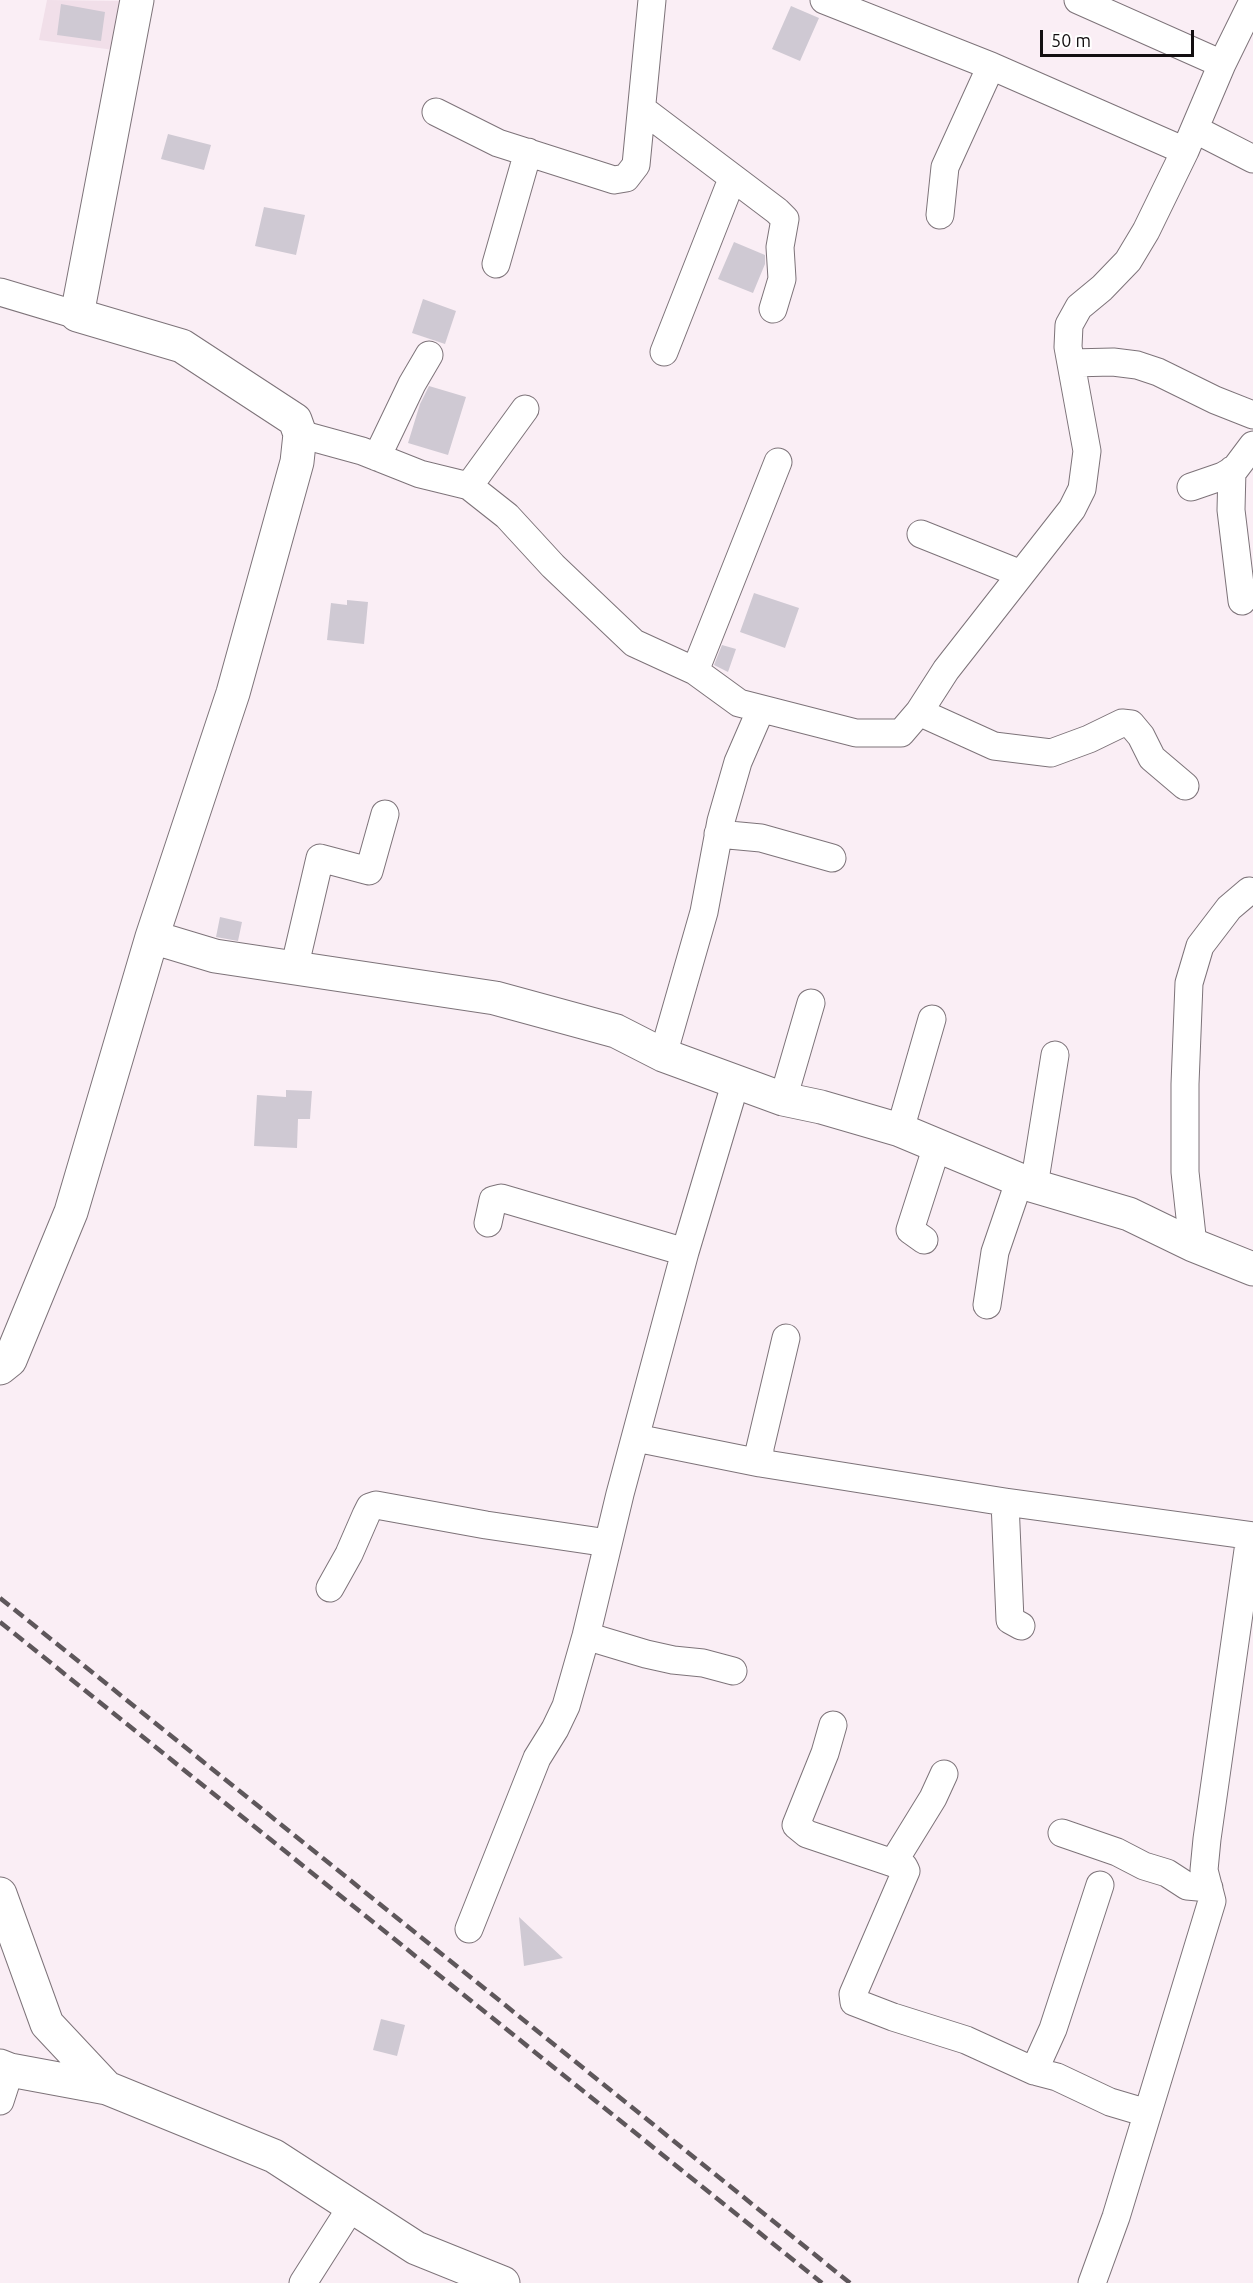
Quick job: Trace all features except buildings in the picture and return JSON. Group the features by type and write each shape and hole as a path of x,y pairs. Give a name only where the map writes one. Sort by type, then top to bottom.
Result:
{"main road":[{"path":"0,1368 10,1360 71,1212 152,937 233,693 297,462 300,434 295,420 183,346 77,315 137,0"},
{"path":"152,937 215,956 495,998 616,1031 663,1055 783,1099 821,1107 900,1130 1027,1183 1129,1214 1193,1245 1253,1269"},
{"path":"0,1894 47,2024 107,2088"},
{"path":"5,2068 107,2088 274,2156 416,2248 503,2283"}],"street":[{"path":"436,112 498,143 614,180 626,178 636,165 652,0"},
{"path":"824,0 1190,142 1206,135 1253,159"},
{"path":"1078,0 1222,64"},
{"path":"300,434 362,451 420,474 469,486 507,516 554,566 634,643 695,670 739,703 856,733 902,733 920,712 946,670 1071,509 1082,489 1088,451 1067,333 1078,307 1102,288 1128,261 1146,231 1190,142 1222,64 1253,1"},
{"path":"940,215 945,167 991,66"},
{"path":"642,109 785,219 780,247 782,279 773,309"},
{"path":"496,264 528,153"},
{"path":"664,352 732,179"},
{"path":"0,292 77,315"},
{"path":"377,457 412,384 429,355"},
{"path":"1071,363 1113,362 1137,365 1158,372 1215,400 1253,415"},
{"path":"469,486 525,409"},
{"path":"1191,487 1223,476 1232,470 1247,455 1253,445"},
{"path":"695,670 778,462"},
{"path":"1232,470 1231,510 1242,601"},
{"path":"921,534 1021,574"},
{"path":"663,1055 704,912 718,834 738,762 761,709"},
{"path":"920,712 994,746 1051,753 1089,740 1122,723 1131,724 1141,736 1152,758 1185,786"},
{"path":"294,969 320,858 369,871 385,814"},
{"path":"718,834 787,843 832,858"},
{"path":"1193,1245 1185,1172 1185,1084 1190,983 1200,946 1229,908 1249,891"},
{"path":"783,1099 811,1003"},
{"path":"900,1130 932,1019"},
{"path":"987,1305 995,1252 1027,1183 1055,1055"},
{"path":"469,1929 537,1758 566,1706 685,1252 736,1081"},
{"path":"924,1240 910,1230 937,1146"},
{"path":"488,1223 493,1200 501,1198 685,1252"},
{"path":"760,1463 760,1448 786,1338"},
{"path":"636,1438 760,1463 1005,1502 1251,1536 1204,1870 1212,1901 1116,2217 1092,2283"},
{"path":"1005,1502 1010,1620 1021,1626"},
{"path":"330,1588 349,1554 370,1507 376,1505 486,1525 608,1543"},
{"path":"586,1636 646,1654 703,1663 733,1671"},
{"path":"833,1725 825,1753 796,1825 807,1834 904,1867 906,1871 853,1994 854,2002 893,2018 966,2040 1034,2071 1057,2077 1110,2102 1147,2113"},
{"path":"893,1863 933,1798 944,1774"},
{"path":"1062,1833 1117,1852 1144,1866 1167,1873 1187,1886 1209,1888"},
{"path":"1034,2071 1053,2029 1100,1885"},
{"path":"0,2101 5,2068"},
{"path":"303,2283 352,2206"}],"shaded area":[{"path":"47,0 119,1 114,50 39,40"}],"railway":[{"path":"0,1598 850,2283"},
{"path":"0,1622 822,2283"}]}
